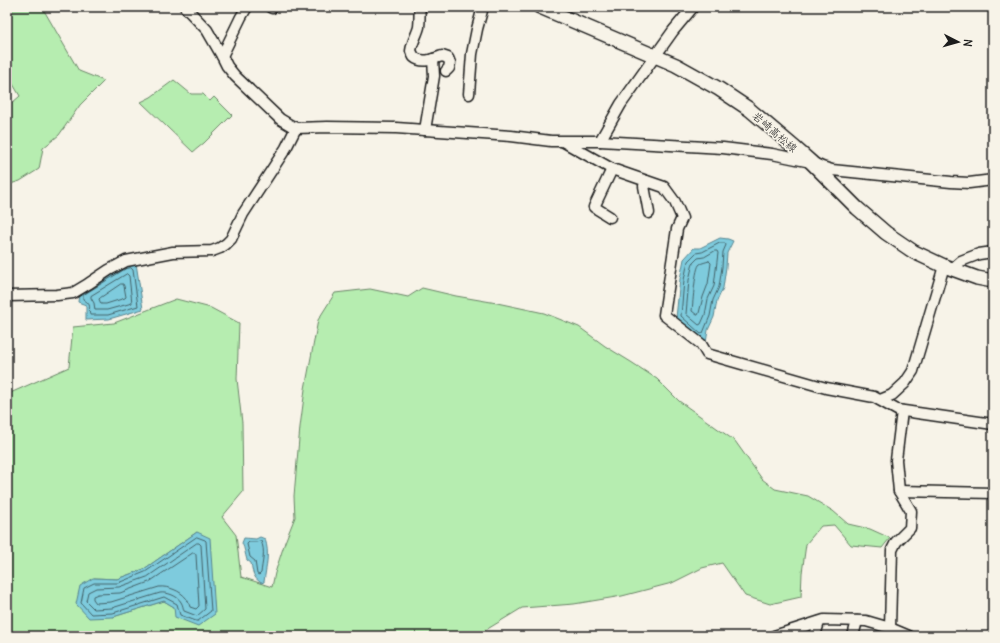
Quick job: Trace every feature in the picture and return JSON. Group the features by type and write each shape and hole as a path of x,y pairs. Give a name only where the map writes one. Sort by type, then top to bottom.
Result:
{"main road":[{"name":"岩崎高松線","path":"540,7 676,65 719,89 749,108 811,162 857,208 886,233 914,252 948,268 977,278 993,281"}],"street":[{"path":"185,7 206,30 227,66 265,106 280,119 296,128 396,128 511,136 564,142 600,141 752,150 811,162 832,170 848,172 952,182 993,180"},
{"path":"222,56 247,7"},
{"path":"420,7 419,26 411,51 415,57 422,60 442,56 448,58 450,63 449,68 446,71"},
{"path":"468,94 472,54 477,29 484,7"},
{"path":"600,141 621,104 690,8"},
{"path":"425,130 434,76 433,59"},
{"path":"7,296 57,295 73,293 109,270 126,262 173,252 212,251 220,248 231,239 243,214 286,148 296,128"},
{"path":"564,142 612,169 664,187 675,202 682,218 677,229 664,314 701,344 707,354 826,388 874,397 897,410 993,424"},
{"path":"610,217 594,208 612,169"},
{"path":"646,181 644,186 649,213"},
{"path":"880,400 892,395 904,384 913,370 948,268 979,254 993,252"},
{"path":"890,628 892,550 896,542 910,528 911,511 899,491 896,460 902,411"},
{"path":"899,491 993,493"},
{"path":"774,636 824,620 866,621 890,628 909,636"},
{"path":"854,636 857,621"},
{"path":"815,636 819,622"}],"green space":[{"path":"7,7 42,7 79,71 104,81 80,105 59,135 43,148 39,169 20,181 7,185 7,99 12,103 20,96 7,74 7,32 9,30 7,24"},
{"path":"174,80 191,94 203,94 210,101 214,97 232,115 193,152 141,102 151,97"},
{"path":"422,288 544,313 579,327 605,346 657,379 679,401 735,441 762,479 775,489 808,496 833,511 848,524 870,529 890,538 882,548 851,545 834,525 821,526 806,544 802,573 801,597 770,604 745,596 722,563 702,568 672,583 622,596 574,604 522,608 476,636 7,636 7,397 8,394 69,367 73,327 114,323 176,299 211,308 239,323 237,379 242,423 243,492 222,517 236,535 241,577 272,587 285,542 295,517 294,496 300,427 305,389 318,320 335,293 370,289 408,297","holes":["197,532 174,607 164,601 113,617 94,578 117,579 144,569"]}],"water":[{"path":"720,238 733,241 727,253 723,288 717,301 714,317 708,330 706,343 676,318 680,279 684,259 694,248 700,248"},
{"path":"136,263 143,309 109,319 86,320 86,305 78,302 79,293 123,265"},
{"path":"197,532 210,538 215,614 198,626 175,617 174,607 164,601 113,617 89,618 76,604 80,586 93,578 117,579 144,569"},
{"path":"260,537 265,539 267,555 264,582 261,583 256,579 251,563 247,560 242,543 244,538 256,539"}]}
